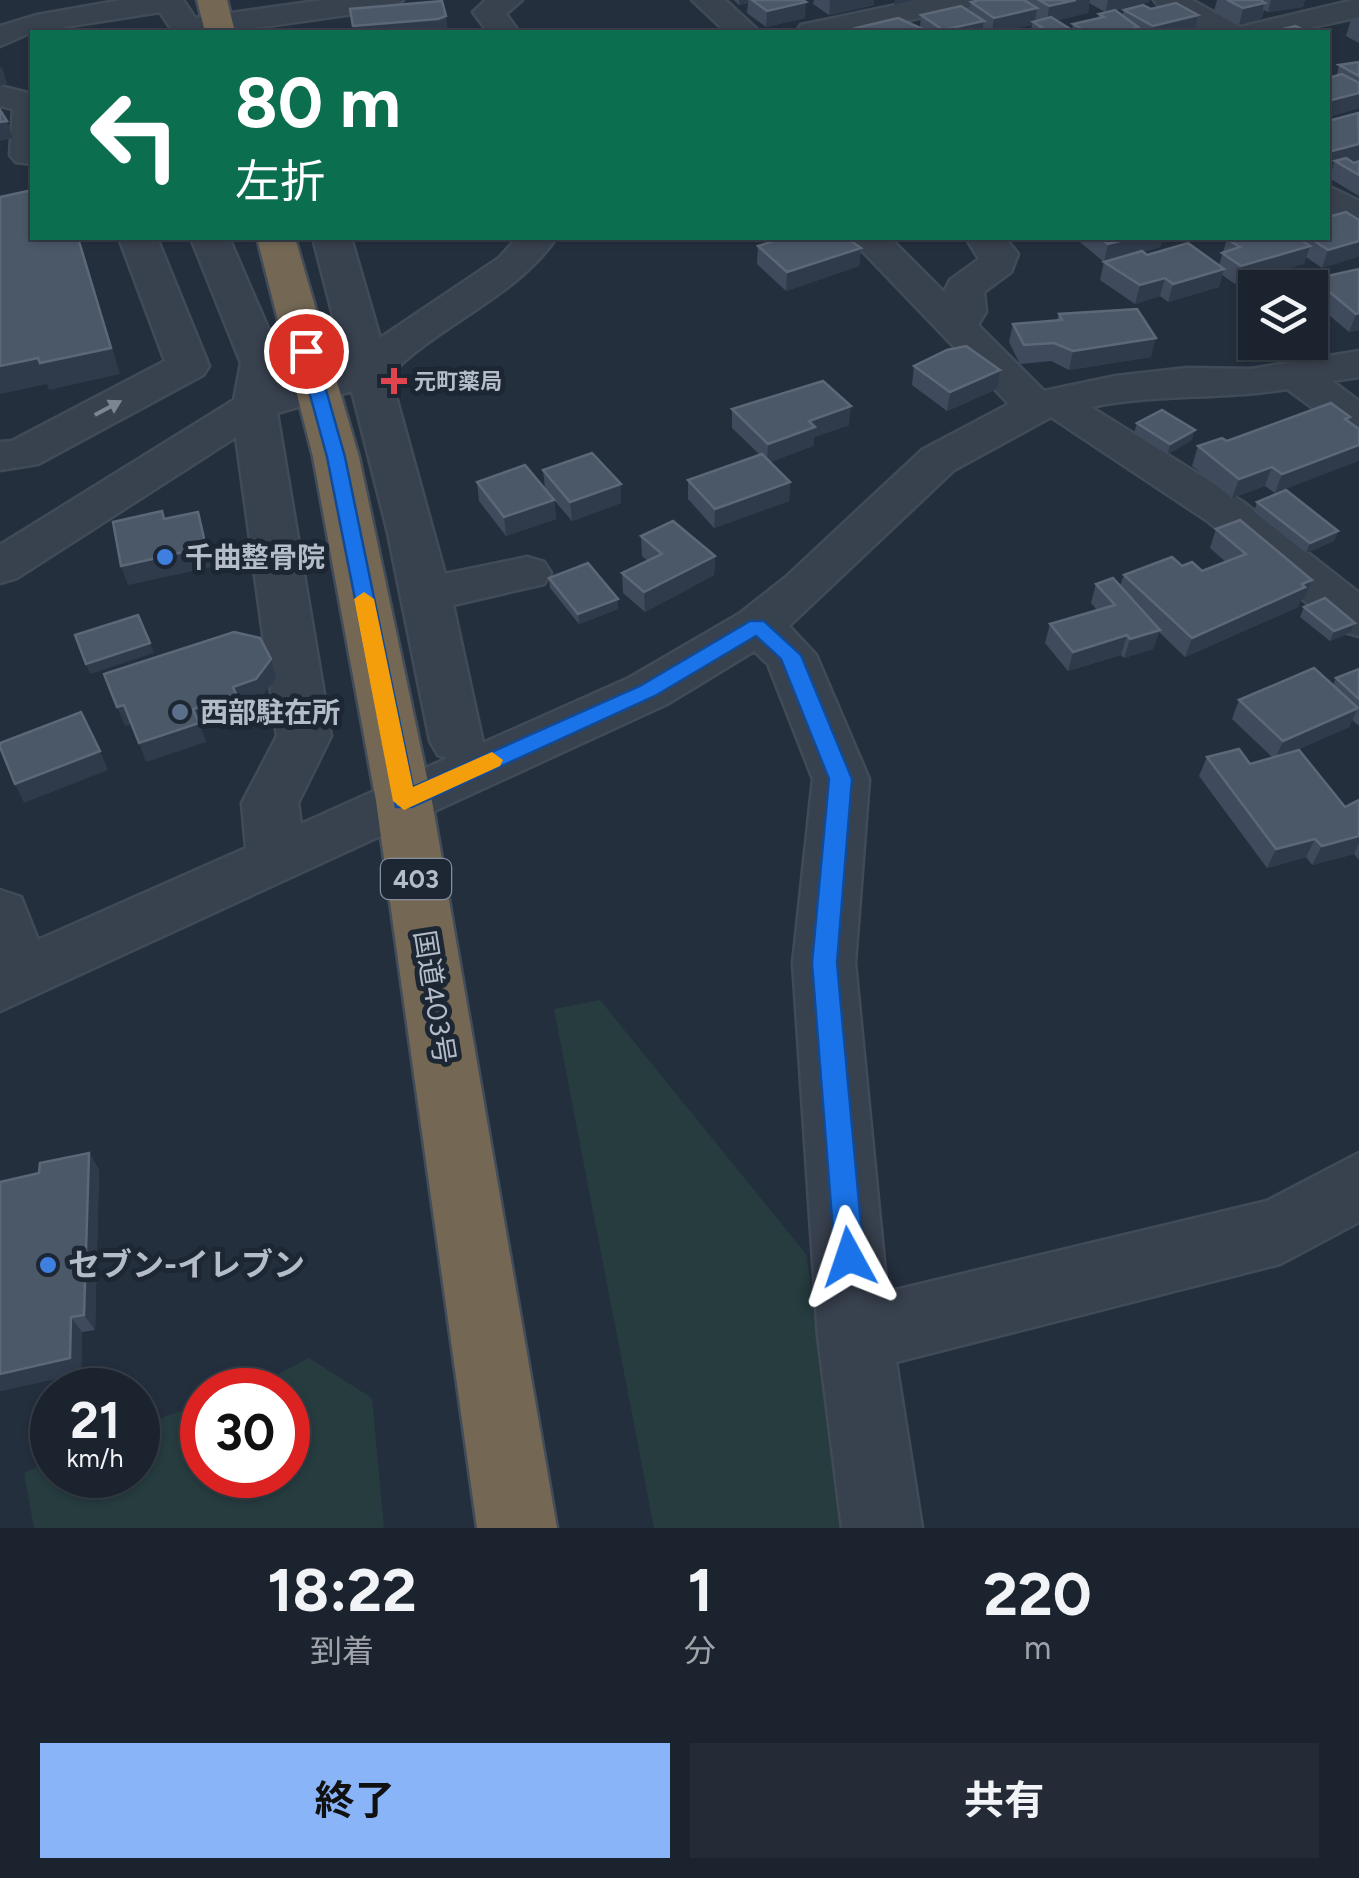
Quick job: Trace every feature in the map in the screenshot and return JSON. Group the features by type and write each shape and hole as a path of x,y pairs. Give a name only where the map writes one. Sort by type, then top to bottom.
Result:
{"highway":[{"name":"国道403号","path":"277,240 343,381 336,457 404,801 517,1528"}],"street":[{"path":"189,30 217,20 388,0"},
{"path":"706,0 742,30"},
{"path":"821,30 962,0"},
{"path":"1169,0 1224,30"},
{"path":"0,37 37,24 169,2 185,30"},
{"path":"1260,30 1359,3"},
{"path":"0,96 30,102 28,155"},
{"path":"1330,198 1359,218"},
{"path":"80,516 28,479 11,455 188,366 139,240"},
{"path":"211,240 262,364 254,406 304,736 270,804 276,861"},
{"path":"332,240 343,381 425,594 457,741"},
{"path":"0,567 254,406 343,381 513,266 535,240"},
{"path":"871,240 957,326 1048,403 1226,512 1359,619"},
{"path":"957,326 966,312 964,288 997,264 999,254 987,240"},
{"path":"0,914 10,980 648,691 757,626 850,548 938,460 1048,403 1187,381 1251,382 1359,364"},
{"path":"1298,376 1359,421"},
{"path":"425,594 527,573"},
{"path":"757,626 790,655 840,779 824,963 855,1336 882,1528"},
{"path":"855,1336 1280,1231 1359,1185"}],"green space":[{"path":"600,1000 806,1254 850,1528 654,1528 554,1009"},
{"path":"309,1358 372,1398 384,1528 34,1528 24,1473 30,1470 30,1498 160,1498 160,1418 180,1412 180,1498 310,1498 310,1368 289,1368"}],"building":[{"path":"752,0 803,0 806,2 767,11"},
{"path":"1024,0 1037,8 994,18 971,2"},
{"path":"1039,0 1076,0 1049,6"},
{"path":"1227,0 1261,0 1265,3 1243,8"},
{"path":"442,1 446,16 438,19 353,26 350,9"},
{"path":"1176,3 1198,15 1153,26 1124,10 1143,5 1151,9"},
{"path":"961,6 984,21 943,30 921,15"},
{"path":"1115,10 1138,27 1084,30 1073,24 1104,17 1099,14"},
{"path":"1051,17 1072,30 1032,30 1043,28 1033,22"},
{"path":"898,18 925,30 860,30 856,28"},
{"path":"1359,62 1359,76 1339,65"},
{"path":"1342,74 1359,83 1359,93 1330,100 1330,77"},
{"path":"1358,113 1359,144 1330,150 1330,120"},
{"path":"1346,158 1354,163 1359,161 1359,175 1335,161"},
{"path":"30,190 30,240 79,240 111,348 40,363 38,358 0,366 0,197"},
{"path":"1346,212 1359,220 1359,241 1328,250 1313,240 1330,240 1330,216"},
{"path":"777,240 850,240 861,248 787,272 758,246"},
{"path":"1229,240 1301,240 1310,246 1241,266 1222,253 1240,247"},
{"path":"1188,243 1224,269 1173,284 1165,278 1140,285 1104,262 1142,251 1147,255"},
{"path":"1359,269 1359,313 1328,291 1328,276"},
{"path":"1137,309 1156,338 1073,351 1054,343 1024,345 1013,324 1062,320 1059,314"},
{"path":"966,346 1000,370 950,392 914,366 947,350"},
{"path":"823,381 851,406 809,421 815,427 768,444 732,409"},
{"path":"1331,403 1359,429 1359,445 1282,474 1272,467 1239,479 1198,446 1222,438 1227,441"},
{"path":"1162,410 1195,430 1170,444 1137,423"},
{"path":"592,453 621,484 570,502 543,470"},
{"path":"762,454 790,482 715,509 688,480"},
{"path":"525,465 554,500 504,517 477,482"},
{"path":"1286,490 1338,531 1310,543 1257,502"},
{"path":"162,511 164,519 198,512 206,547 121,566 113,522"},
{"path":"1240,520 1312,580 1302,584 1305,587 1192,638 1124,575 1172,557 1182,566 1192,562 1202,571 1246,554 1216,529"},
{"path":"673,521 715,556 644,592 622,573 662,554 641,536"},
{"path":"588,563 618,599 578,614 549,578"},
{"path":"1113,578 1160,630 1130,639 1127,635 1073,652 1050,624 1115,605 1096,584"},
{"path":"1325,598 1355,623 1334,631 1304,607"},
{"path":"138,615 150,643 86,664 75,635"},
{"name":"西部駐在所","path":"234,632 260,638 271,659 256,679 233,687 238,699 193,709 199,723 139,743 124,705 117,707 104,674"},
{"path":"1314,668 1358,708 1283,741 1239,700"},
{"path":"1359,669 1359,699 1336,678"},
{"path":"81,712 100,751 15,784 0,743"},
{"path":"1239,749 1250,764 1299,750 1345,807 1359,800 1359,836 1322,846 1315,839 1276,849 1207,757"},
{"name":"セブン-イレブン","path":"89,1153 84,1315 71,1317 70,1358 0,1374 0,1182 39,1173 40,1163"}],"slow traffic":[{"path":"364,599 404,801 492,760"}],"place":[{"name":"元町薬局","path":"394,381"},
{"name":"千曲整骨院","path":"165,557"},
{"name":"西部駐在所","path":"180,712"},
{"name":"セブン-イレブン","path":"48,1265"}],"route":[{"path":"306,351 336,457 404,801 648,691 757,626 790,655 840,779 824,963 849,1257"}]}
